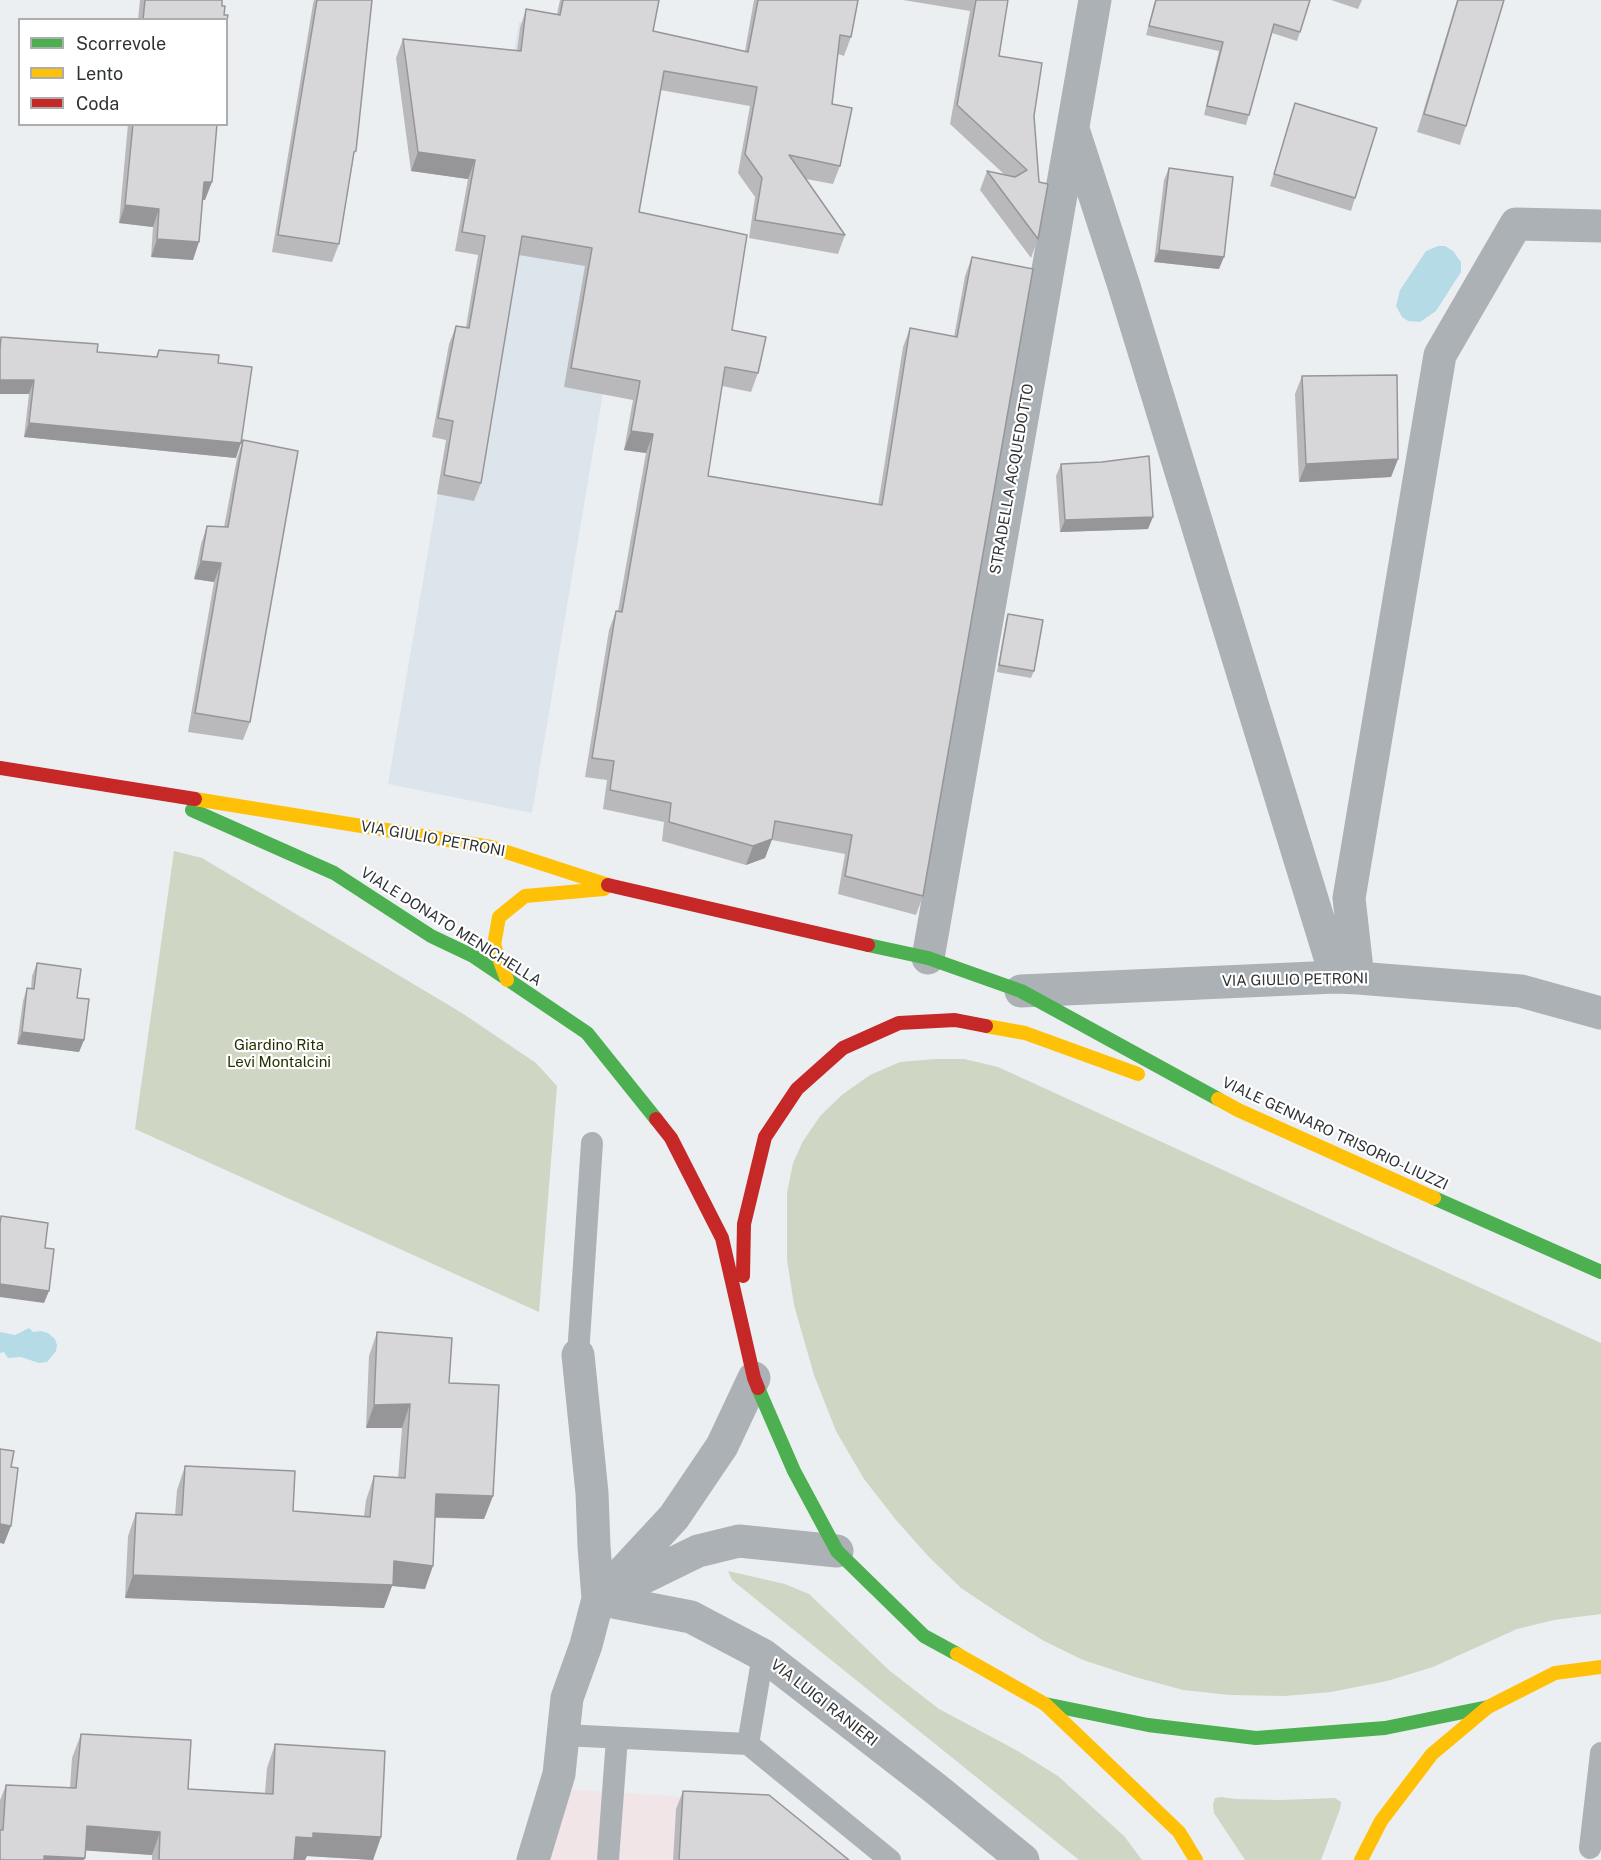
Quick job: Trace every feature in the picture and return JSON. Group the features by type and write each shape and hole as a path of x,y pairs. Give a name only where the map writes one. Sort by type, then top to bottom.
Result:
{"main road":[{"name":"VIA GIULIO PETRONI","path":"0,768 491,847 618,888 928,958"},
{"name":"VIALE DONATO MENICHELLA","path":"149,791 334,873 431,936 472,956 586,1033 671,1138 722,1238 754,1378 794,1471 837,1551 924,1636 1046,1704 1179,1832 1196,1860"},
{"path":"507,980 494,945 499,917 525,896 618,888"},
{"name":"VIALE GENNARO TRISORIO-LIUZZI","path":"928,958 1021,991 1238,1110 1601,1272"},
{"path":"743,1326 744,1224 765,1137 797,1089 843,1048 899,1023 955,1020 1025,1033 1238,1110"},
{"name":"VIALE DONATO MENICHELLA","path":"1361,1860 1381,1821 1432,1754 1488,1707 1555,1673 1601,1667"},
{"name":"VIALE DONATO MENICHELLA","path":"1046,1704 1148,1725 1256,1738 1385,1728 1488,1707"}],"street":[{"name":"STRADELLA ACQUEDOTTO","path":"928,958 1095,0"},
{"path":"1073,127 1347,977"},
{"path":"1347,977 1349,898 1440,355 1516,224 1601,226"},
{"name":"VIA GIULIO PETRONI","path":"1021,991 1347,977 1521,991 1601,1013"},
{"path":"533,1860 559,1774 567,1698 586,1645 598,1599 592,1493 578,1355"},
{"path":"598,1599 674,1517 722,1446 754,1378"},
{"path":"598,1599 698,1551 739,1541 837,1551"},
{"name":"VIA LUIGI RANIERI","path":"598,1599 691,1617 763,1655 936,1789 1023,1860"}],"lane":[{"path":"578,1355 592,1143"},
{"path":"748,1744 763,1655"},
{"path":"563,1735 748,1744 890,1860"},
{"path":"608,1860 617,1738"},
{"path":"1590,1848 1601,1753"}],"shaded area":[{"path":"519,22 661,49 532,813 388,784"},
{"path":"565,1789 765,1802 835,1860 550,1860"}],"green space":[{"name":"Giardino Rita Levi Montalcini","path":"174,851 202,858 462,1013 536,1063 557,1086 539,1312 135,1129"},
{"path":"964,1059 998,1067 1601,1343 1601,1614 1554,1620 1517,1629 1433,1667 1387,1681 1331,1692 1284,1696 1230,1695 1183,1690 1083,1660 1044,1641 961,1588 896,1520 864,1479 836,1431 814,1375 794,1305 787,1260 787,1193 793,1163 803,1141 821,1115 843,1094 870,1075 900,1062"},
{"path":"728,1571 785,1584 809,1594 890,1671 939,1709 1016,1750 1058,1776 1124,1836 1142,1860 1079,1860 732,1580"},
{"path":"1215,1798 1280,1800 1335,1798 1341,1802 1321,1860 1245,1860 1214,1813"}],"water":[{"path":"1445,246 1453,251 1461,262 1461,272 1436,311 1420,322 1408,321 1402,317 1396,306 1400,290 1426,251"},
{"path":"29,1328 33,1332 48,1333 55,1339 56,1351 47,1362 39,1363 21,1357 8,1358 4,1352 0,1353 0,1332 15,1335"}],"building":[{"path":"145,0 222,0 222,6 225,6 224,15 228,15 228,18 143,18"},
{"path":"317,0 372,0 356,151 339,244 278,235"},
{"path":"563,0 659,0 653,31 748,52 758,0 858,0 851,37 840,35 832,104 852,108 840,166 789,155 845,235 755,220 762,178 745,154 757,87 664,71 639,212 747,235 732,330 766,337 758,373 725,367 708,476 882,505 910,328 957,337 972,257 1033,269 923,896 845,876 852,835 775,821 772,839 753,846 669,822 671,803 610,790 614,761 592,758 616,611 622,612 653,434 631,431 640,381 571,368 592,248 522,236 481,483 444,475 453,421 438,418 456,326 469,328 485,236 462,232 475,160 418,152 403,39 521,51 526,9 560,15"},
{"path":"976,0 1008,0 999,56 1042,63 1034,116 1039,182 1048,184 1038,239 987,171 1015,177 1027,170 957,105"},
{"path":"1156,0 1310,0 1300,32 1274,24 1249,115 1207,106 1223,42 1149,26"},
{"path":"1458,0 1504,0 1466,126 1424,114"},
{"path":"1295,103 1377,128 1355,198 1274,174"},
{"path":"133,126 217,126 212,182 204,182 199,242 157,239 159,209 125,205"},
{"path":"1169,168 1233,177 1224,257 1159,250"},
{"path":"1,337 98,344 97,352 157,357 159,350 219,355 218,363 252,367 241,443 29,423 34,380 0,380"},
{"path":"1397,375 1398,459 1306,464 1302,376"},
{"path":"243,440 298,451 250,722 195,713 221,563 201,561 207,526 228,527"},
{"path":"1149,456 1153,517 1065,520 1061,464"},
{"path":"1008,614 1043,620 1034,671 999,665"},
{"path":"37,963 81,969 77,998 89,999 84,1040 22,1032 27,988 34,989"},
{"path":"1,1216 48,1223 45,1248 54,1249 49,1291 0,1284"},
{"path":"377,1332 452,1338 449,1383 499,1385 493,1496 436,1494 433,1566 394,1561 393,1585 133,1575 136,1513 182,1515 185,1466 295,1471 293,1511 370,1517 374,1476 405,1478 410,1404 374,1405"},
{"path":"0,1449 14,1451 11,1467 18,1468 11,1526 0,1524"},
{"path":"81,1734 191,1740 188,1789 273,1794 275,1744 385,1751 381,1837 313,1833 313,1838 296,1837 294,1860 159,1860 160,1832 87,1826 85,1858 44,1856 44,1860 0,1860 0,1830 3,1830 6,1785 76,1788"},
{"path":"683,1791 769,1795 849,1860 679,1860"}],"traffic: fast":[{"path":"192,810 334,873 431,936 473,956 587,1033 656,1119"},
{"path":"868,945 928,958 1021,991 1218,1099"},
{"path":"1434,1198 1601,1272"},
{"path":"758,1388 794,1471 837,1551 924,1636 957,1654"},
{"path":"1045,1704 1148,1725 1256,1738 1385,1728 1488,1707"}],"traffic: slow":[{"path":"195,799 491,847 608,885"},
{"path":"507,980 494,945 499,917 525,896 604,889"},
{"path":"986,1026 1025,1033 1138,1074"},
{"path":"1218,1099 1434,1198"},
{"path":"957,1654 1045,1704 1179,1832 1196,1860"},
{"path":"1361,1860 1381,1821 1432,1754 1488,1707 1555,1673 1601,1667"}],"traffic: jam":[{"path":"0,768 195,799"},
{"path":"608,885 868,945"},
{"path":"743,1276 744,1224 765,1137 797,1089 843,1048 899,1023 955,1020 986,1026"},
{"path":"656,1119 671,1138 722,1238 758,1388"}]}
